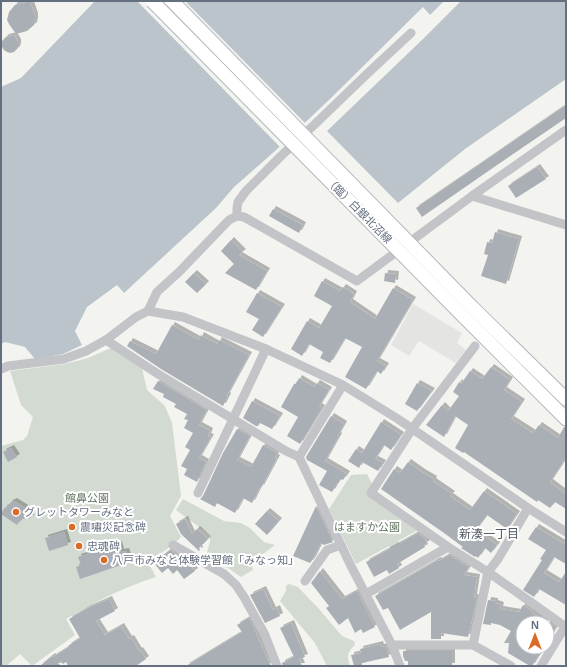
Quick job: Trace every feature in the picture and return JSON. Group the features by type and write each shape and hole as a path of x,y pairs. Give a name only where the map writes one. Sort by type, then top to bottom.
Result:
{"street":[{"name":"（臨）白銀北沼線","path":"152,1 566,419"},
{"name":"（臨）白銀北沼線","path":"172,1 461,296 566,399"},
{"path":"237,216 238,202 246,191 411,33"},
{"path":"148,311 157,292 179,272 229,220 237,216 244,217 357,280 566,130"},
{"path":"472,196 566,225"},
{"path":"1,369 8,366 64,359 86,351 106,340 136,317 148,311 183,317 266,349 343,385 398,419 528,508 566,532"},
{"path":"106,340 232,419 299,457 341,545 392,645 400,666"},
{"path":"475,346 412,429 371,492 448,547 488,572 566,626 540,666"},
{"path":"198,493 266,349"},
{"path":"299,457 343,385"},
{"path":"473,645 488,572 498,559 528,508"},
{"path":"173,545 224,574 236,585 265,636 277,666"},
{"path":"305,581 327,550 341,545"},
{"path":"366,594 448,547"},
{"path":"392,645 473,645 511,666"}],"shaded area":[{"path":"95,1 444,1 430,15 423,7 330,99 234,187 216,208 124,293 117,285 87,307 75,331 82,345 63,354 35,359 25,347 5,342 1,344 1,87 21,78"},
{"path":"461,1 566,1 566,79 465,149 398,203 327,131"},
{"path":"413,304 462,333 457,343 466,350 456,363 419,341 409,356 391,345"}],"green space":[{"name":"館鼻公園","path":"111,348 142,368 147,390 165,406 172,423 181,496 170,516 181,537 173,545 155,557 154,562 150,566 156,577 132,585 110,595 66,619 75,635 32,666 20,654 6,666 1,666 1,446 23,440 27,436 33,417 21,405 10,371 65,364 88,358"},
{"name":"はますか公園","path":"367,474 372,484 366,493 418,530 398,541 405,554 396,557 389,546 356,564 329,509 351,475"},
{"path":"183,499 224,521 241,523 250,528 264,542 275,545 251,563 253,570 241,577 209,557 207,552 210,542 210,535 176,510"},
{"path":"289,584 298,587 342,636 354,641 355,645 348,654 350,666 327,666 315,643 280,601 286,591 286,586"}],"pier":[{"path":"137,1 185,1 306,124 281,148"}],"building":[{"path":"30,1 35,16 34,25 27,31 16,34 7,20 9,12 15,5"},
{"path":"14,35 18,42 18,46 14,52 10,53 4,50 1,43 6,37"},
{"path":"566,105 566,118 422,217 416,208"},
{"path":"537,167 546,179 516,198 508,186"},
{"path":"273,209 303,225 299,233 269,216"},
{"path":"495,232 519,239 506,284 481,276 488,255 484,254 487,242 492,243"},
{"path":"231,240 243,252 239,255 267,271 256,290 225,273 234,264 221,251"},
{"path":"194,273 206,284 197,293 185,282"},
{"path":"385,273 396,274 395,283 384,281"},
{"path":"322,281 340,291 343,287 354,294 350,302 375,319 393,288 413,300 377,361 386,366 381,374 377,371 366,389 345,377 362,347 345,338 330,363 320,358 323,352 309,344 302,356 291,349 307,321 319,328 332,306 314,296"},
{"path":"257,293 282,307 263,337 252,330 259,319 246,312"},
{"path":"172,325 199,340 201,335 217,344 219,340 249,355 227,395 228,396 223,406 161,369 127,346 130,341 156,354"},
{"path":"491,367 510,380 504,390 522,402 511,419 533,433 539,425 558,438 564,427 566,427 566,458 550,482 566,494 566,509 555,502 550,508 538,500 537,502 464,452 463,453 455,448 468,425 455,416 444,437 426,425 442,405 448,411 459,396 453,392 459,382 461,384 470,371 482,379"},
{"path":"299,378 314,387 317,383 329,390 319,406 322,408 321,410 300,444 287,436 298,417 281,407"},
{"path":"158,381 207,410 199,425 210,431 208,436 211,437 199,458 206,462 197,482 184,475 187,469 181,466 190,450 185,447 193,433 184,428 188,420 184,419 187,414 174,407 176,404 163,397 164,394 153,389"},
{"path":"417,383 432,391 417,411 405,404"},
{"path":"252,401 280,416 272,429 260,423 256,426 243,418"},
{"path":"331,416 344,424 325,461 347,474 343,480 341,479 338,482 332,492 319,485 327,471 307,460 306,457"},
{"path":"381,422 401,435 391,450 384,445 375,459 383,463 378,471 362,462 359,468 348,461 356,449 362,453"},
{"path":"237,429 250,436 237,460 251,467 263,445 277,453 275,457 277,458 252,503 243,498 235,513 217,503 215,507 200,499 203,496 223,453"},
{"path":"11,448 17,457 8,462 3,452"},
{"path":"408,462 434,479 433,481 452,494 450,496 470,510 484,491 517,514 507,529 487,515 476,530 497,545 491,553 485,548 478,558 476,556 475,557 461,548 463,547 444,533 381,489 394,469 400,473"},
{"name":"グレットタワーみなと","path":"14,501 30,511 31,518 21,519 17,525 1,514 5,507 6,508"},
{"path":"316,506 333,542 324,545 321,543 310,563 293,556"},
{"path":"267,511 279,521 267,535 255,524"},
{"path":"185,519 192,534 197,529 208,539 199,548 199,551 181,534 176,524"},
{"path":"536,527 566,545 566,564 554,557 544,573 559,582 566,572 566,605 539,589 534,597 523,590 542,560 540,559 546,550 528,539"},
{"path":"64,532 68,545 49,551 45,538"},
{"path":"418,533 427,543 424,545 425,547 397,564 399,568 389,574 387,570 374,577 366,562"},
{"name":"八戸市みなと体験学習館「みなっ知」","path":"119,544 121,552 126,551 130,562 80,579 76,567 81,565 78,557"},
{"path":"170,550 185,559 195,571 184,579 177,570 173,574 168,568 162,573 154,563"},
{"path":"449,555 469,567 464,575 477,577 474,597 477,598 468,637 441,633 441,639 431,639 431,612 400,630 388,608 383,610 375,596"},
{"path":"320,571 342,599 357,591 375,627 363,633 361,629 355,633 348,618 339,625 326,608 329,606 311,583"},
{"path":"263,589 273,610 277,608 280,616 265,623 250,595"},
{"path":"109,599 115,611 96,621 105,635 121,626 129,639 131,638 146,659 136,666 68,666 66,662 63,664 61,661 58,663 61,666 40,666 52,656 53,657 69,647 68,646 80,638 69,619 88,608"},
{"path":"488,600 495,601 495,603 501,605 500,609 519,612 523,605 532,611 531,612 536,615 515,615 515,655 539,655 532,666 508,653 509,643 504,643 511,631 500,625 491,623 491,625 483,624"},
{"path":"249,618 271,666 186,666 242,632 237,625"},
{"path":"291,623 305,657 299,659 302,666 283,666 282,663 294,657 280,628"},
{"path":"380,644 381,647 386,646 389,657 362,663 362,666 354,666 351,655 361,653 360,649"},
{"path":"403,651 452,651 452,666 408,666 408,661 405,661 403,656"}],"place":[{"name":"グレットタワーみなと","path":"16,512"},
{"name":"震嘯災記念碑","path":"72,527"},
{"name":"忠魂碑","path":"79,546"},
{"name":"八戸市みなと体験学習館「みなっ知」","path":"104,560"}],"district":[{"name":"新湊一丁目","path":"489,534"}]}
